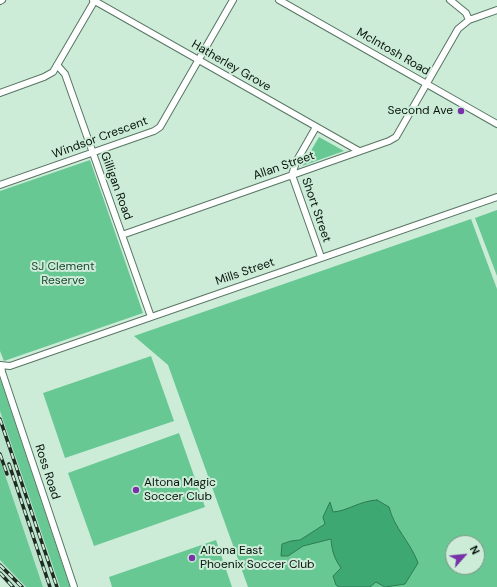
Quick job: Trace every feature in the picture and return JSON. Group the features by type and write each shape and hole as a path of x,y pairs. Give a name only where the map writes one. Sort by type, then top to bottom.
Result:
{"street":[{"name":"Hatherley Grove","path":"94,0 358,151"},
{"path":"0,93 50,75 94,0"},
{"name":"Windsor Crescent","path":"0,185 154,131 160,127 233,0"},
{"name":"McIntosh Road","path":"279,0 497,124"},
{"path":"450,0 466,14 469,20 497,10"},
{"name":"Allan Street","path":"122,235 396,137 458,29 469,20"},
{"name":"Gilligan Road","path":"57,65 65,74 150,317"},
{"name":"Short Street","path":"316,128 296,162 292,175 321,258"},
{"name":"Mills Street","path":"1,365 10,366 497,197"},
{"name":"Ross Road","path":"1,365 4,379 74,587"}],"shaded area":[{"path":"0,411 60,587 43,587 0,460"},
{"path":"377,500 389,507 391,515 418,563 405,584 385,587 376,582 370,587 339,587 336,585 333,576 341,568 334,554 331,539 303,546 288,556 281,556 282,544 300,540 325,524 323,517 330,502 333,512 344,510 365,502"},
{"path":"0,560 26,587 10,587 0,577"}],"green space":[{"path":"319,137 344,151 302,166"},
{"name":"SJ Clement Reserve","path":"90,160 143,313 4,361 0,351 0,191"},
{"path":"497,210 497,276 475,218"},
{"path":"471,219 497,289 497,587 248,587 168,365 134,336"},
{"path":"151,356 174,421 65,458 43,393"},
{"path":"0,378 70,587 60,587 0,411"},
{"name":"Altona Magic Soccer Club","path":"179,433 205,507 94,546 68,473"},
{"path":"0,460 43,587 26,587 0,560"},
{"name":"Altona East Phoenix Soccer Club","path":"216,540 232,587 112,587 109,577"}],"railway":[{"path":"0,419 57,587"},
{"path":"0,454 7,474"},
{"path":"9,464 50,587"},
{"path":"0,565 22,587"},
{"path":"0,573 13,587"}],"place":[{"name":"Second Ave","path":"461,111"},
{"name":"Altona Magic Soccer Club","path":"136,490"},
{"name":"Altona East Phoenix Soccer Club","path":"192,558"}]}
